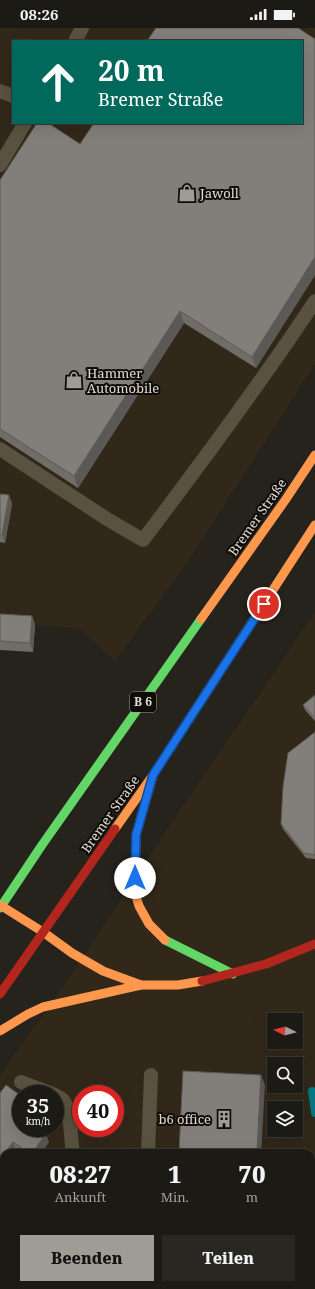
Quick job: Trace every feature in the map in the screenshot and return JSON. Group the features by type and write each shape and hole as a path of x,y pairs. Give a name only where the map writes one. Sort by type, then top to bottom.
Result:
{"main road":[{"name":"Bremer Straße","path":"0,906 286,499 315,455"},
{"name":"Bremer Straße","path":"0,994 153,775 315,525"},
{"path":"153,775 136,835 135,893 139,906 150,924 166,942 233,974"},
{"path":"0,906 43,932 72,953 103,971 141,985"},
{"path":"0,1031 43,1007 141,985 178,985 233,974 266,964 315,944"}],"lane":[{"path":"76,40 82,28"},
{"path":"0,91 12,96"},
{"path":"0,165 24,124"},
{"path":"0,449 143,540 228,427 285,347 315,301"},
{"path":"148,1149 151,1075"},
{"path":"21,1082 29,1085"},
{"path":"64,1102 69,1114 70,1140 72,1149"}],"shaded area":[{"path":"0,28 315,28 315,364 189,560 115,661 79,628 0,623"},
{"path":"315,612 315,1149 0,1149 0,1075 57,996 177,815"}],"building":[{"path":"156,28 298,28 315,39 315,257 252,357 180,311 74,476 0,429 0,180 36,124 50,124 80,144 93,124 303,124 303,40 148,40"},
{"path":"0,494 9,495 2,535 0,534"},
{"path":"0,614 32,616 30,643 0,641"},
{"path":"315,695 315,718 303,705"},
{"path":"315,732 315,855 304,853 281,824 283,787 288,753"},
{"name":"b6 office","path":"183,1071 261,1075 257,1149 179,1149"},
{"path":"6,1085 12,1089 12,1137 44,1137 35,1149 23,1149 13,1142 8,1149 0,1149 0,1093"}],"waterway":[{"path":"312,1091 315,1113"}],"traffic: fast":[{"path":"0,908 42,845 201,619"},
{"path":"165,940 233,974"}],"traffic: slow":[{"path":"201,619 286,499 315,455"},
{"path":"115,829 153,775 315,525"},
{"path":"152,779 136,835 135,893 139,906 149,924 165,940"},
{"path":"0,905 43,932 72,953 103,971 141,985 178,985 202,981"},
{"path":"0,1031 43,1007 141,985"}],"traffic: jam":[{"path":"0,994 115,829"},
{"path":"202,981 266,964 315,944"}],"place":[{"name":"Jawoll","path":"187,193"},
{"name":"Hammer Automobile","path":"74,380"},
{"name":"b6 office","path":"224,1119"}],"route":[{"path":"135,878 136,835 153,775 264,604"}]}
